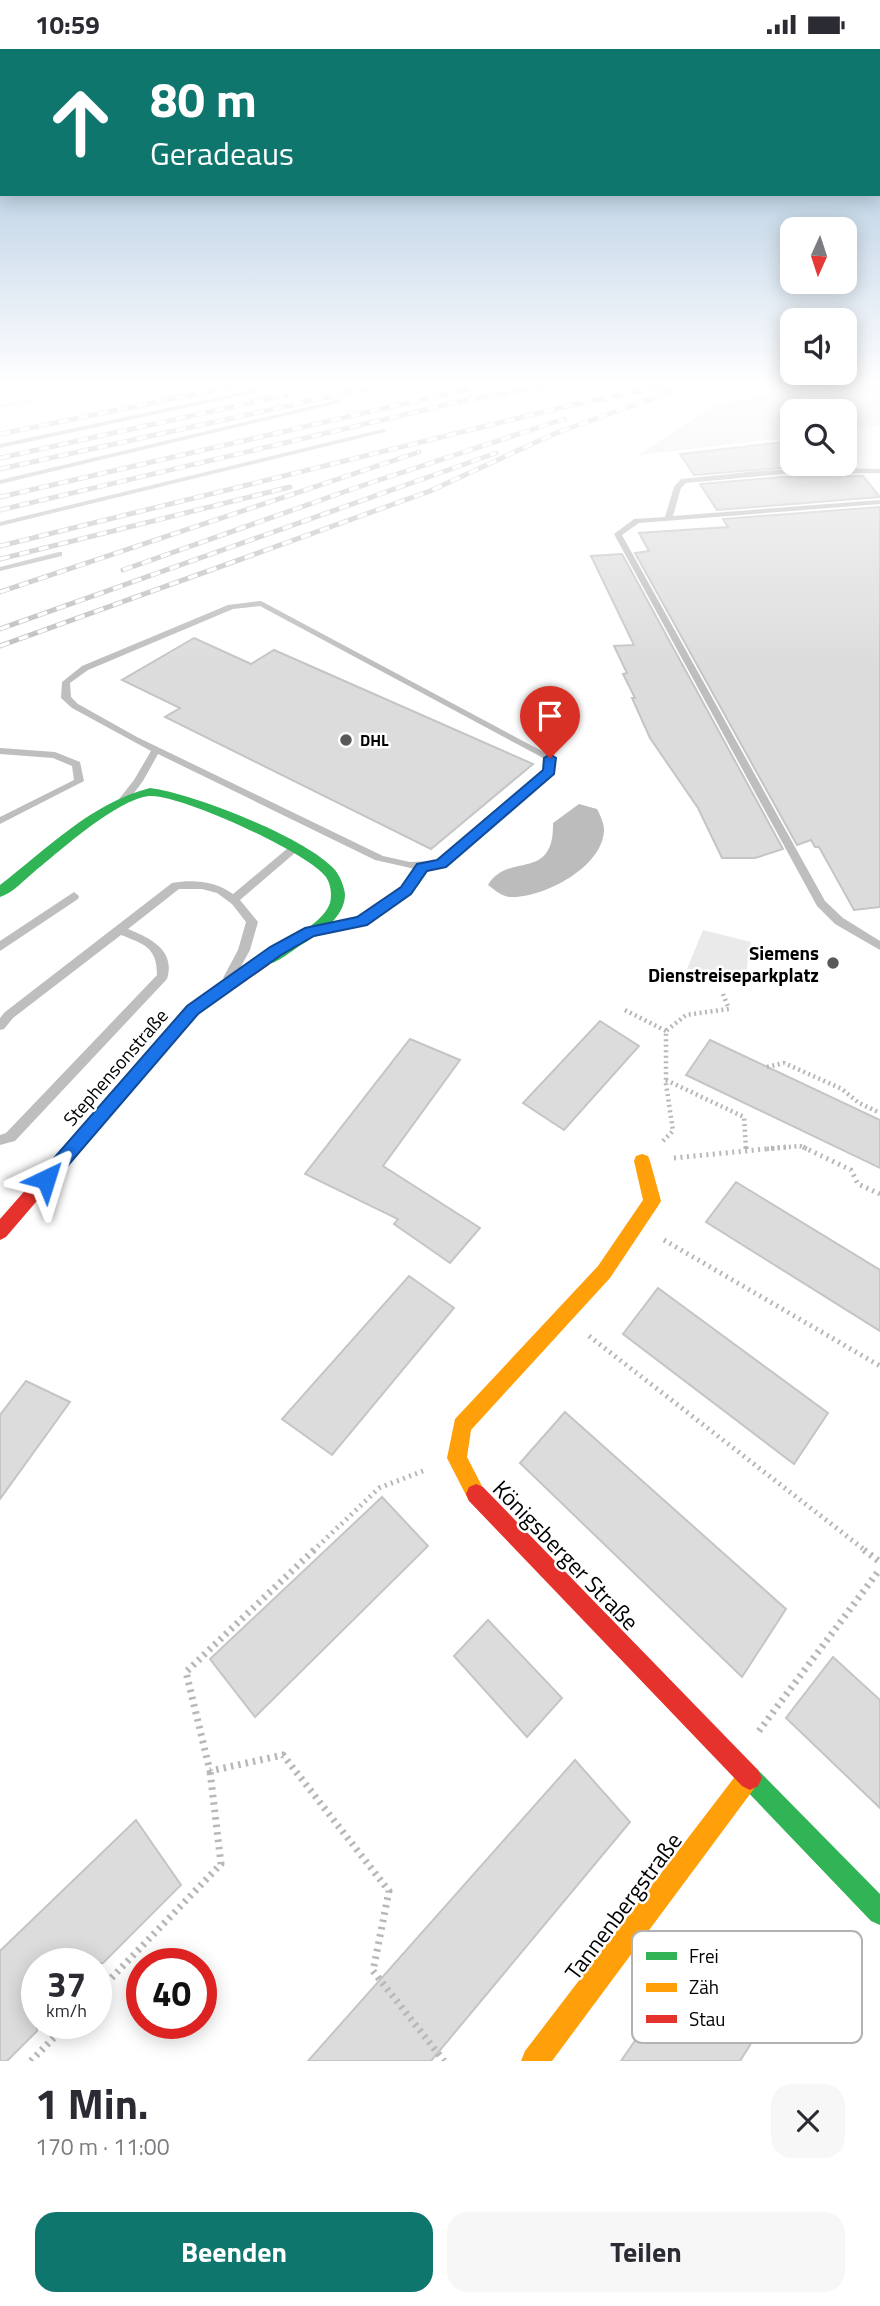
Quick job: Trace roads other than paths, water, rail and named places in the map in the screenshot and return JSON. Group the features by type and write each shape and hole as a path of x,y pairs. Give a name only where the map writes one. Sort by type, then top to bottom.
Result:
{"street":[{"name":"Stephensonstraße","path":"0,1233 192,1010 226,984 310,932 334,913 338,894 336,879 328,869 194,801 171,793 151,792 123,800"},
{"path":"0,892 123,800"},
{"name":"Königsberger Straße","path":"642,1161 652,1201 604,1272 462,1426 457,1458 472,1490 880,1912"},
{"name":"Tannenbergstraße","path":"632,1931 748,1777"},
{"name":"Tannenbergstraße","path":"535,2061 632,1932"}],"lane":[{"path":"0,524 186,479"},
{"path":"670,517 678,487 684,481 699,479"},
{"path":"880,502 637,521 618,534 821,903 839,921 880,946"},
{"path":"0,569 58,554"},
{"path":"261,603 550,758 550,771 441,864 422,867 401,865 379,858 156,750 75,706 66,698 66,682 85,668 117,653 231,607 261,603"},
{"path":"123,800 156,750"},
{"path":"0,751 55,755 77,764 79,781 0,821"},
{"path":"235,898 292,850"},
{"path":"310,932 362,921 406,890 422,867"},
{"path":"0,1026 9,1015 176,886 209,885 235,898 252,922 244,950 226,984"},
{"path":"0,947 74,896"},
{"path":"0,1140 10,1137 163,976 164,960 158,947 118,929"}],"railway":[{"path":"0,497 78,479"},
{"path":"0,510 132,479"},
{"path":"0,546 272,479"},
{"path":"0,592 339,479"},
{"path":"123,570 383,479"},
{"path":"0,629 423,479"},
{"path":"0,646 430,491 456,479"},
{"path":"0,559 290,487"}],"place":[{"name":"DHL","path":"346,740"},
{"name":"Siemens Dienstreiseparkplatz","path":"833,963"}]}
